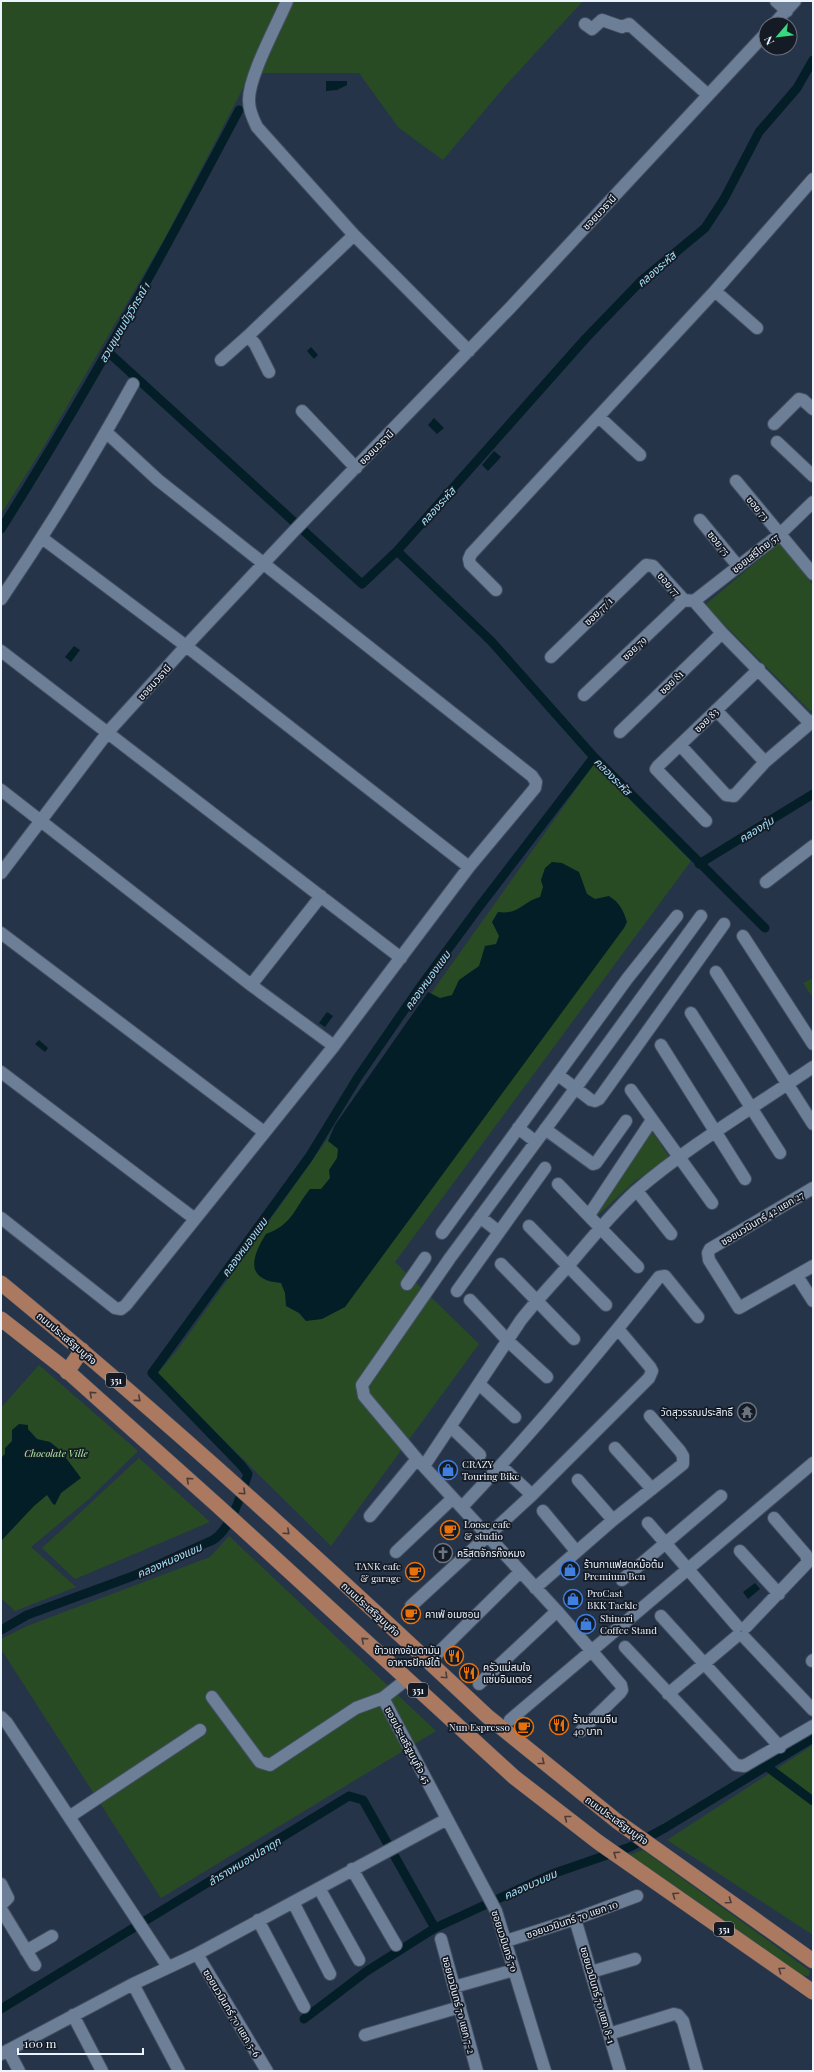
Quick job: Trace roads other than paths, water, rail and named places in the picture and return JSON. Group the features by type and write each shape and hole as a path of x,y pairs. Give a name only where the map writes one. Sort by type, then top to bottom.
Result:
{"main road":[{"name":"ถนนประเสริฐมนูกิจ","path":"1,1283 82,1350 229,1479 487,1716 529,1752 618,1822 813,1961"},
{"name":"351","path":"1,1319 67,1372 218,1506 514,1777 598,1842 813,1992"},
{"path":"67,1372 82,1350"}],"street":[{"path":"288,1 256,71 249,100 252,118 257,127 354,235 469,351"},
{"path":"776,1 787,11"},
{"path":"782,16 795,1"},
{"path":"585,24 592,29 602,20 622,27 629,24 708,95"},
{"name":"ซอยนวธานี","path":"1,872 108,732 186,646 297,527 469,351 758,42"},
{"path":"496,590 470,564 469,559 471,554 715,291 813,179"},
{"path":"221,360 354,235"},
{"path":"715,291 757,328"},
{"path":"248,336 255,344 269,372"},
{"path":"1,599 42,538 133,384"},
{"path":"774,424 800,399 813,409"},
{"path":"302,411 356,468"},
{"path":"599,417 640,455"},
{"path":"1,1218 115,1308 121,1309 126,1305 334,1046 402,958 469,867 535,788 536,782 526,771 263,565 158,480 106,432"},
{"path":"777,442 813,476"},
{"name":"ซอย 73","path":"736,481 813,574"},
{"name":"ซอยเสรีไทย 57","path":"689,601 780,534 813,502"},
{"name":"ซอย 75","path":"700,520 738,566"},
{"path":"42,538 186,646 469,867"},
{"name":"ซอย 77","path":"646,565 653,566 812,722"},
{"name":"ซอย 77/1","path":"551,657 646,565"},
{"name":"ซอย 79","path":"584,695 689,601"},
{"name":"ซอย 81","path":"620,732 722,633"},
{"path":"1,651 402,958"},
{"name":"ซอย 83","path":"706,821 658,772 658,766 759,669"},
{"path":"716,710 765,762"},
{"path":"680,744 730,797 734,796 765,762 812,722"},
{"path":"1,790 251,985 334,1046"},
{"path":"766,882 813,846"},
{"path":"251,985 321,896"},
{"path":"442,1234 627,979 677,916"},
{"path":"581,1731 622,1690 618,1681 557,1611 420,1463 364,1396 362,1386 472,1227 701,916"},
{"path":"558,1075 591,1100 595,1101 599,1099 724,924"},
{"path":"1,933 264,1132"},
{"path":"743,936 813,1044"},
{"path":"716,972 813,1124"},
{"path":"691,1013 780,1153"},
{"path":"661,1045 746,1179"},
{"path":"370,1516 420,1463 451,1427 536,1299 568,1266 600,1227 637,1191 678,1159 813,1067"},
{"path":"1,1072 195,1220"},
{"path":"631,1090 678,1159 712,1203"},
{"path":"589,1215 652,1120"},
{"path":"545,1129 593,1164 596,1163 626,1121"},
{"path":"518,1128 536,1142"},
{"path":"457,1291 545,1168"},
{"path":"558,1184 638,1267"},
{"name":"ซอยนวมินทร์ 42 แยก 27","path":"797,1276 739,1308 709,1260 708,1254 710,1248 813,1188"},
{"path":"637,1191 671,1234"},
{"path":"456,1215 472,1227"},
{"path":"480,1217 499,1232"},
{"path":"529,1226 606,1305"},
{"path":"406,1284 425,1258"},
{"path":"501,1264 574,1339"},
{"path":"813,1266 797,1276 813,1301"},
{"path":"417,1269 433,1282"},
{"path":"462,1507 501,1466 618,1329 659,1277 665,1276 698,1316"},
{"path":"470,1300 508,1341 547,1377"},
{"path":"411,1606 489,1537 651,1374 650,1367 618,1329"},
{"path":"479,1384 515,1417"},
{"path":"535,1588 613,1520 683,1464 680,1451 650,1416"},
{"path":"451,1427 480,1455"},
{"path":"615,1448 652,1489"},
{"path":"510,1720 813,1463"},
{"path":"501,1466 532,1495"},
{"path":"578,1480 613,1520"},
{"path":"622,1580 721,1496"},
{"path":"396,1552 453,1498"},
{"path":"543,1511 576,1551"},
{"path":"668,1694 741,1631 779,1594 808,1562 806,1555 774,1518"},
{"path":"648,1523 741,1631 813,1710"},
{"path":"740,1551 779,1594"},
{"path":"429,1662 520,1572"},
{"path":"479,1684 557,1611"},
{"path":"661,1616 780,1747"},
{"path":"625,1647 736,1765 744,1766 780,1747 813,1726"},
{"name":"ซอยประเสริฐมนูกิจ 45","path":"407,1679 383,1698 447,1819"},
{"path":"212,1697 260,1762 270,1765 356,1708 383,1698"},
{"path":"3,1723 69,1817 168,1967"},
{"path":"69,1817 200,1730"},
{"path":"19,2071 4,2052 133,1984 197,1954 447,1819"},
{"name":"ซอยนวมินทร์ 70","path":"447,1819 496,1911 545,2071"},
{"path":"352,1869 396,1945"},
{"path":"1,1884 8,1898 1,1905"},
{"path":"319,1888 359,1960"},
{"name":"ซอยนวมินทร์ 70 แยก 10","path":"506,1941 575,1919 637,1896"},
{"path":"293,1902 330,1974"},
{"path":"1,1909 35,1965"},
{"name":"ซอยนวมินทร์ 70 แยก 8-1","path":"575,1919 620,2071"},
{"path":"258,1920 304,2007"},
{"path":"26,1950 52,1936"},
{"name":"ซอยนวมินทร์ 70 แยก 7-2","path":"441,1939 477,2071"},
{"name":"ซอยนวมินทร์ 70 แยก 5-6","path":"197,1954 267,2071"},
{"path":"591,1972 635,1959"},
{"path":"454,1987 514,1970"},
{"path":"133,1984 179,2071"},
{"path":"365,2035 460,2007"},
{"path":"609,2034 678,2014 683,2022 697,2071"},
{"path":"73,2015 102,2071"}],"water":[{"path":"326,81 347,81 347,85 337,90 326,91"},
{"path":"311,347 318,355 314,359 307,351"},
{"path":"434,418 444,428 437,434 428,425"},
{"path":"494,451 501,457 488,471 482,465"},
{"path":"74,646 80,650 71,662 65,657"},
{"path":"552,862 562,863 579,872 587,894 595,899 609,896 616,901 627,922 624,928 345,1307 322,1319 306,1321 299,1313 286,1306 285,1293 281,1283 269,1281 256,1273 254,1266 255,1259 261,1243 266,1234 282,1226 292,1216 310,1189 321,1189 330,1178 329,1170 337,1158 338,1149 328,1141 335,1125 428,992 440,998 452,995 459,980 479,966 485,946 496,944 499,936 492,922 498,912 511,912 540,897 543,887 541,880 545,868"},
{"path":"327,1012 333,1016 325,1027 319,1023"},
{"path":"39,1040 48,1048 45,1052 35,1044"},
{"path":"19,1424 28,1425 28,1429 37,1439 50,1442 60,1450 81,1478 61,1493 55,1505 47,1495 34,1506 1,1541 1,1458 5,1454 5,1448 12,1441 12,1430"},
{"path":"755,1583 760,1589 748,1599 743,1592"}],"waterway":[{"name":"คลองระหัส","path":"765,928 594,757 491,641 397,551 586,338 641,281 705,228 724,199 759,132 797,88 813,60"},
{"name":"สวนชุมชนปัฐวิกรณ์ 1","path":"1,529 64,426 124,322 239,110"},
{"path":"107,351 362,584 397,551"},
{"name":"คลองหนองแขม","path":"1,1630 27,1615 133,1576 210,1541 217,1537 227,1525 236,1508 248,1474 152,1373 309,1157 358,1077 418,990 479,907 594,757"},
{"name":"คลองกุ่ม","path":"699,864 813,794"},
{"name":"คลองบวบขม","path":"304,2019 367,1971 435,1928 552,1874 630,1847 665,1828 813,1738"},
{"name":"คลองบวบขม","path":"766,1766 813,1801"},
{"name":"ลำรางหนองปลาดุก","path":"1,2009 349,1796 363,1800 435,1928"}],"place":[{"name":"วัดสุวรรณประสิทธิ์","path":"747,1412"},
{"name":"CRAZY Touring Bike","path":"448,1470"},
{"name":"Loose cafe & studio","path":"450,1530"},
{"name":"คริสตจักรก๊งหมง","path":"443,1553"},
{"name":"ร้านกาแฟสดหม้อต้ม Premium Ben","path":"570,1570"},
{"name":"TANK cafe & garage","path":"415,1572"},
{"name":"ProCast BKK Tackle","path":"573,1599"},
{"name":"คาเฟ่ อเมซอน","path":"411,1614"},
{"name":"Shinori Coffee Stand","path":"586,1624"},
{"name":"ข้าวแกงอันดามัน อาหารปักษ์ใต้","path":"454,1656"},
{"name":"ครัวแม่สมใจ แซ่บอินเตอร์","path":"469,1673"},
{"name":"ร้านขนมจีน 40 บาท","path":"559,1725"},
{"name":"Nun Espresso","path":"524,1727"}],"park label":[{"name":"Chocolate Ville","path":"56,1453"}]}
